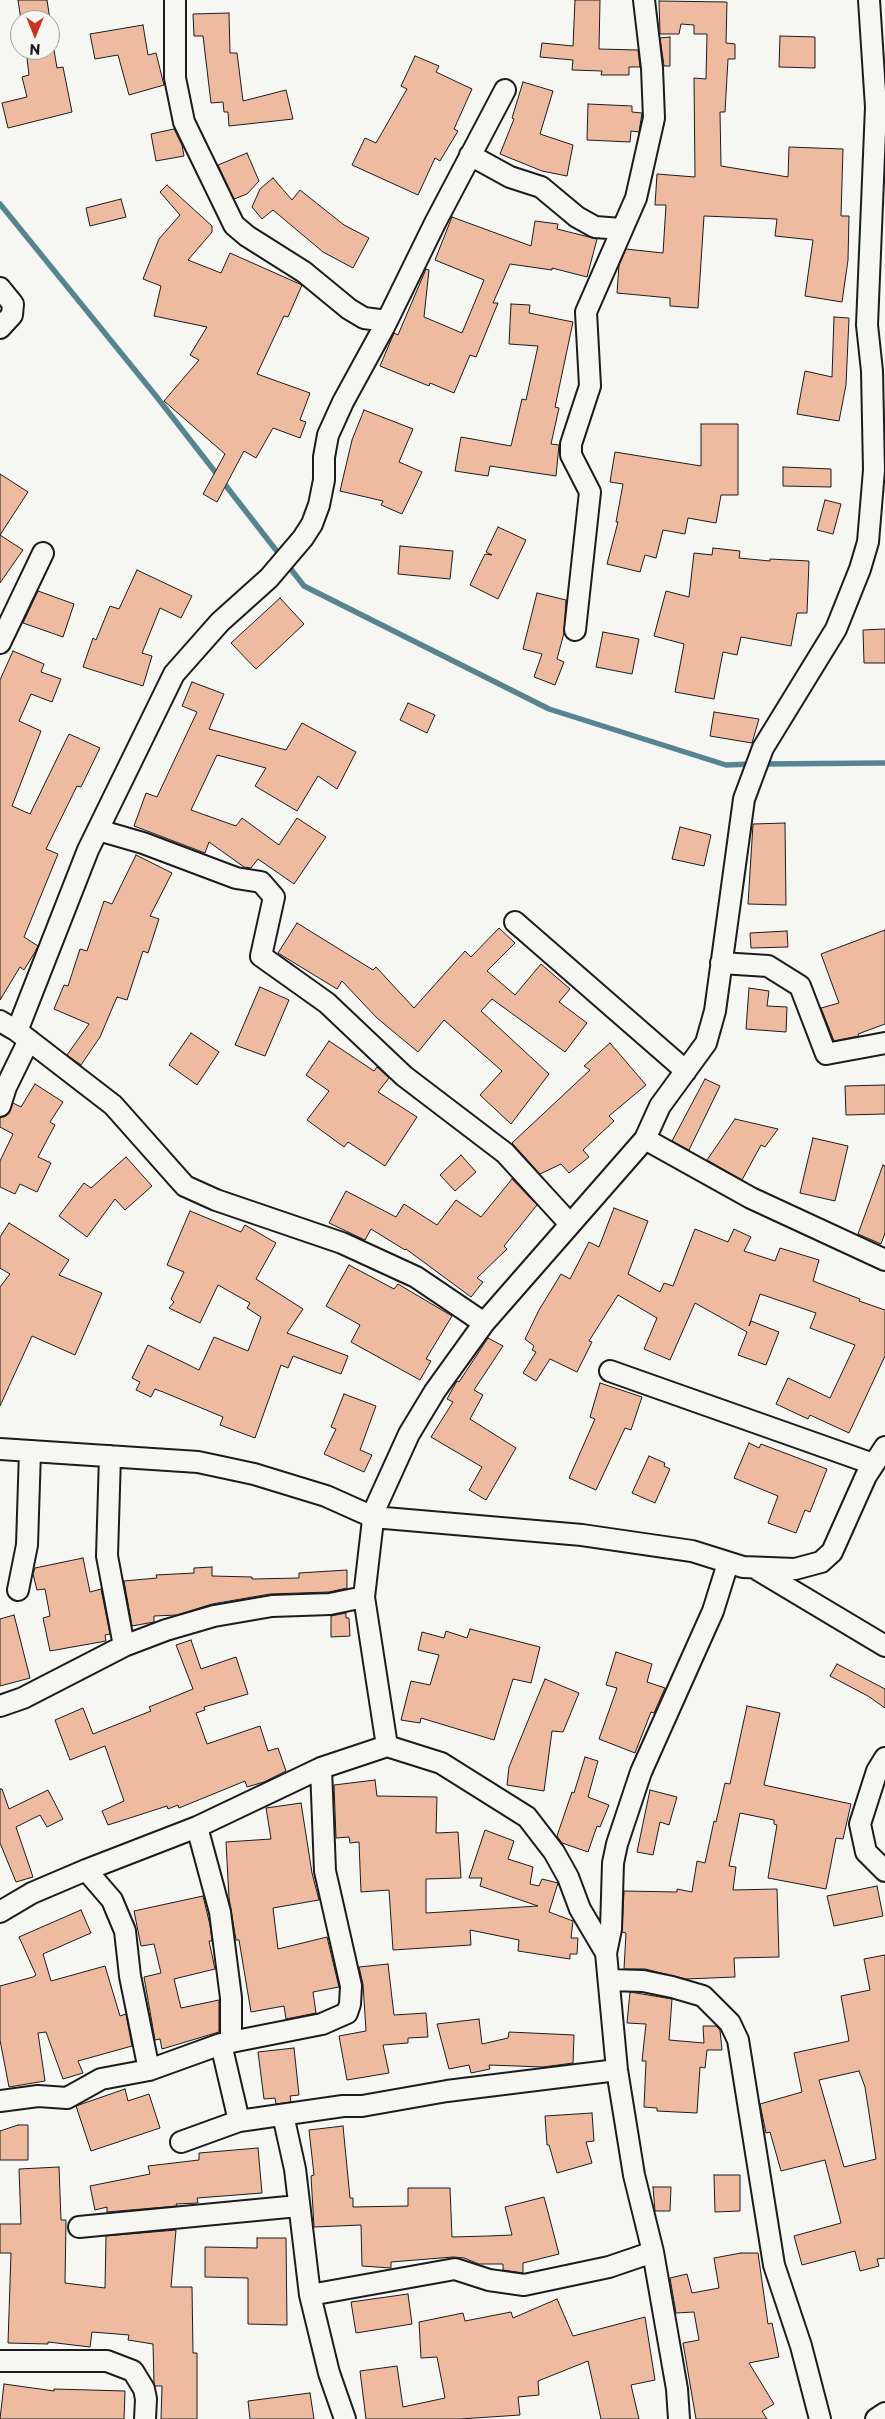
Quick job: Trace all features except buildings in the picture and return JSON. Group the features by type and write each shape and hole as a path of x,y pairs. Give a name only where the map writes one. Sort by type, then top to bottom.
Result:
{"street":[{"path":"175,0 175,78 184,122 234,225 252,240 304,272 349,309 364,318 387,321"},
{"path":"576,630 590,492 571,455 571,444 590,386 586,312 636,198 654,118 652,68 644,0"},
{"path":"387,1746 364,1597 373,1517 409,1434 434,1391 484,1323 645,1139 660,1106 706,1044 713,1022 746,791 763,748 836,629 860,569 868,542 874,470 872,371 867,325 880,107 869,0"},
{"path":"0,1106 6,1087 15,1031 88,850 174,674 220,622 270,578 312,524 320,505 324,480 324,457 328,436 343,402 387,321 470,155 505,90"},
{"path":"470,155 519,181 541,187 577,217 595,227 622,230"},
{"path":"0,288 12,304 12,315 0,328"},
{"path":"0,643 43,553"},
{"path":"98,830 143,843 236,878 261,882 274,897 261,956 327,1003 404,1076 505,1153 570,1224"},
{"path":"516,922 686,1071"},
{"path":"721,963 768,966 800,986 826,1054 885,1043"},
{"path":"15,1031 113,1105 185,1186 216,1200 342,1243 416,1277 484,1323"},
{"path":"645,1139 751,1198 885,1260"},
{"path":"610,1371 873,1464"},
{"path":"0,1449 198,1462 254,1474 326,1496 373,1517 582,1535 692,1551 728,1563 757,1569 795,1569 822,1562 832,1552 873,1464 885,1447"},
{"path":"18,1590 27,1545 30,1451"},
{"path":"110,1456 107,1556 124,1646"},
{"path":"679,2419 677,2389 653,2252 634,2175 617,2070 606,1953 611,1929 613,1862 617,1844 641,1772 713,1611 728,1563"},
{"path":"757,1569 885,1646"},
{"path":"0,1706 24,1698 124,1646 166,1630 214,1616 272,1606 330,1604 364,1597"},
{"path":"0,1912 32,1893 197,1827 321,1768 387,1746 441,1763 527,1817 554,1852 568,1877 580,1909 606,1953"},
{"path":"885,1758 877,1771 860,1824 866,1852 885,1871"},
{"path":"0,2101 38,2096 67,2098 101,2079 150,2070 226,2043 322,2024 347,2013 350,2004 351,1986 325,1871 321,1768"},
{"path":"197,1827 220,1912 231,1998 226,2043 239,2122"},
{"path":"86,1870 112,1900 125,1931 130,1976 150,2070"},
{"path":"609,1980 672,1986 703,1996 730,2023 738,2040 774,2264 801,2346 820,2419"},
{"path":"181,2142 239,2122 283,2114 343,2106 362,2106 447,2091 617,2070"},
{"path":"283,2114 295,2169 310,2295 330,2372 345,2419"},
{"path":"79,2227 298,2206"},
{"path":"310,2295 454,2269 489,2280 524,2286 609,2267 653,2252"},
{"path":"0,2361 107,2361 133,2371 144,2388 146,2399 145,2419"},
{"path":"876,2419 885,2413"}],"waterway":[{"path":"0,204 156,396 304,586 549,709 726,765 753,764"},
{"path":"762,764 885,763"}]}
